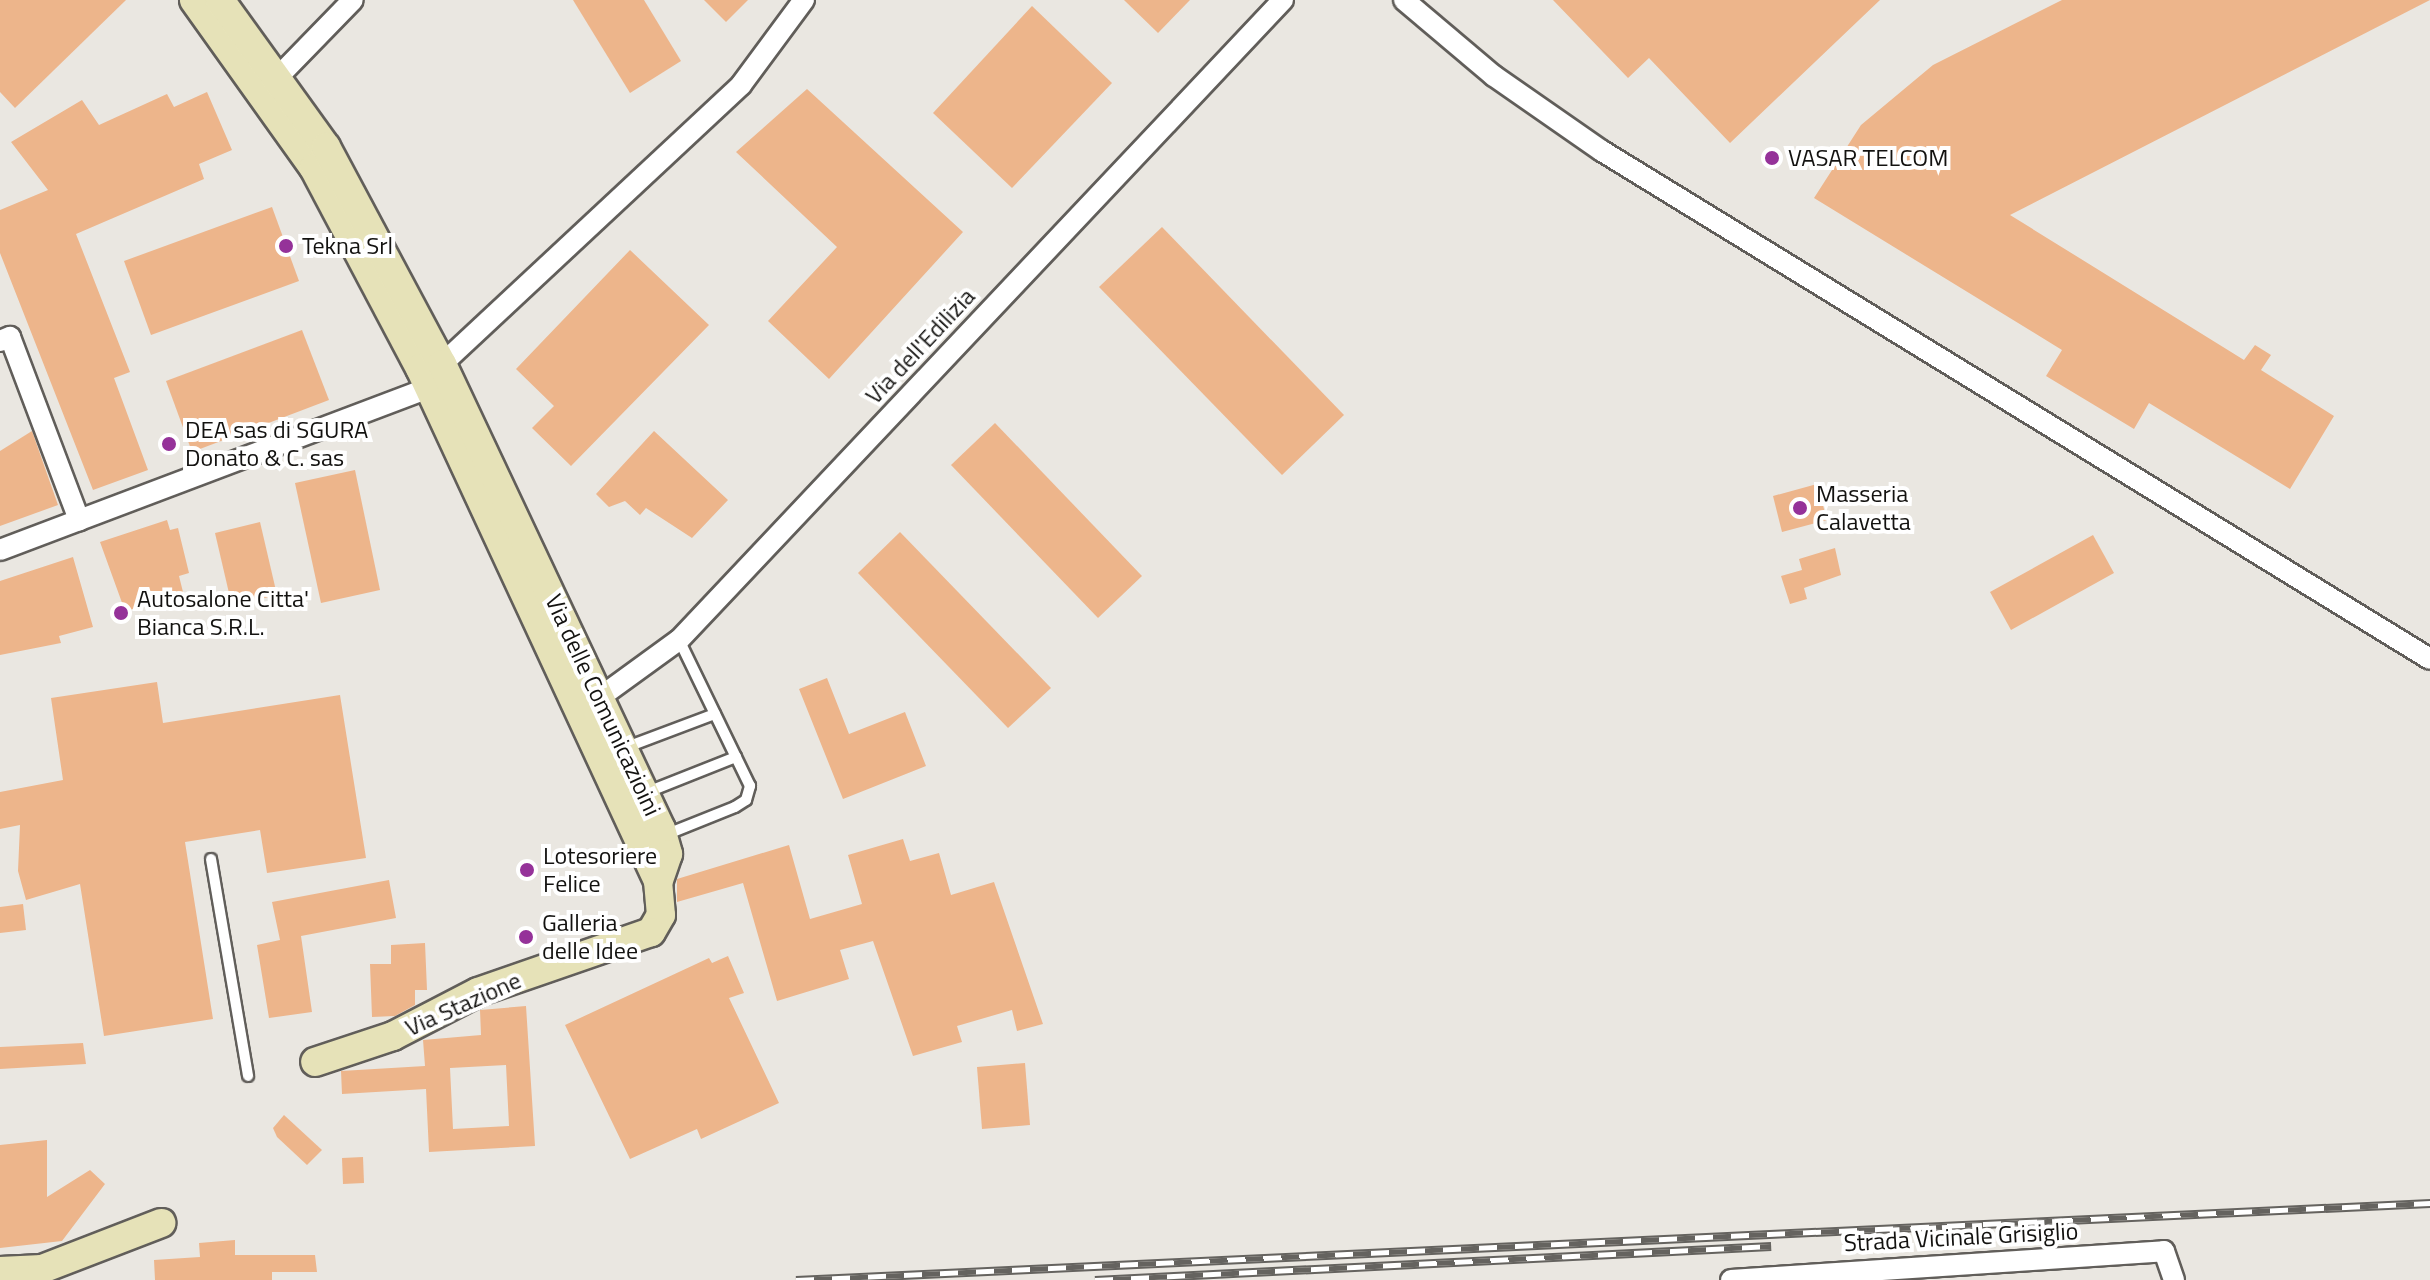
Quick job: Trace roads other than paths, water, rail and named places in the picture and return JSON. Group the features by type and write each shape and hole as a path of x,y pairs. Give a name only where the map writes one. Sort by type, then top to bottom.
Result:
{"street":[{"name":"Via delle Comunicazioini","path":"194,0 314,168 591,705 624,748 663,835 668,854 658,881"},
{"name":"Via delle Comunicazioini","path":"220,0 326,147 442,364 591,705 658,881"},
{"path":"278,77 353,0"},
{"path":"442,364 741,85 804,0"},
{"name":"Via dell'Edilizia","path":"591,705 679,640 1283,0"},
{"path":"1404,0 1494,76 1602,151 2430,659"},
{"path":"0,341 10,337 79,520"},
{"path":"0,550 429,388"},
{"name":"Via Stazione","path":"315,1062 393,1036 478,992 651,932 661,915 658,881"},
{"path":"0,1271 42,1269 161,1223"},
{"name":"Strada Vicinale Grisiglio","path":"1731,1280 2164,1251 2174,1280"}],"lane":[{"path":"663,835 746,800 750,786 679,640"},
{"path":"624,748 715,714"},
{"path":"645,793 736,757"},
{"path":"211,859 248,1076"}],"railway":[{"path":"796,1280 2430,1203"},
{"path":"1095,1280 1771,1246"}],"place":[{"name":"VASAR TELCOM","path":"1772,158"},
{"name":"Tekna Srl","path":"286,246"},
{"name":"DEA sas di SGURA Donato & C. sas","path":"169,444"},
{"name":"Masseria Calavetta","path":"1800,508"},
{"name":"Autosalone Citta' Bianca S.R.L.","path":"121,613"},
{"name":"Lotesoriere Felice","path":"527,870"},
{"name":"Galleria delle Idee","path":"526,937"}]}
